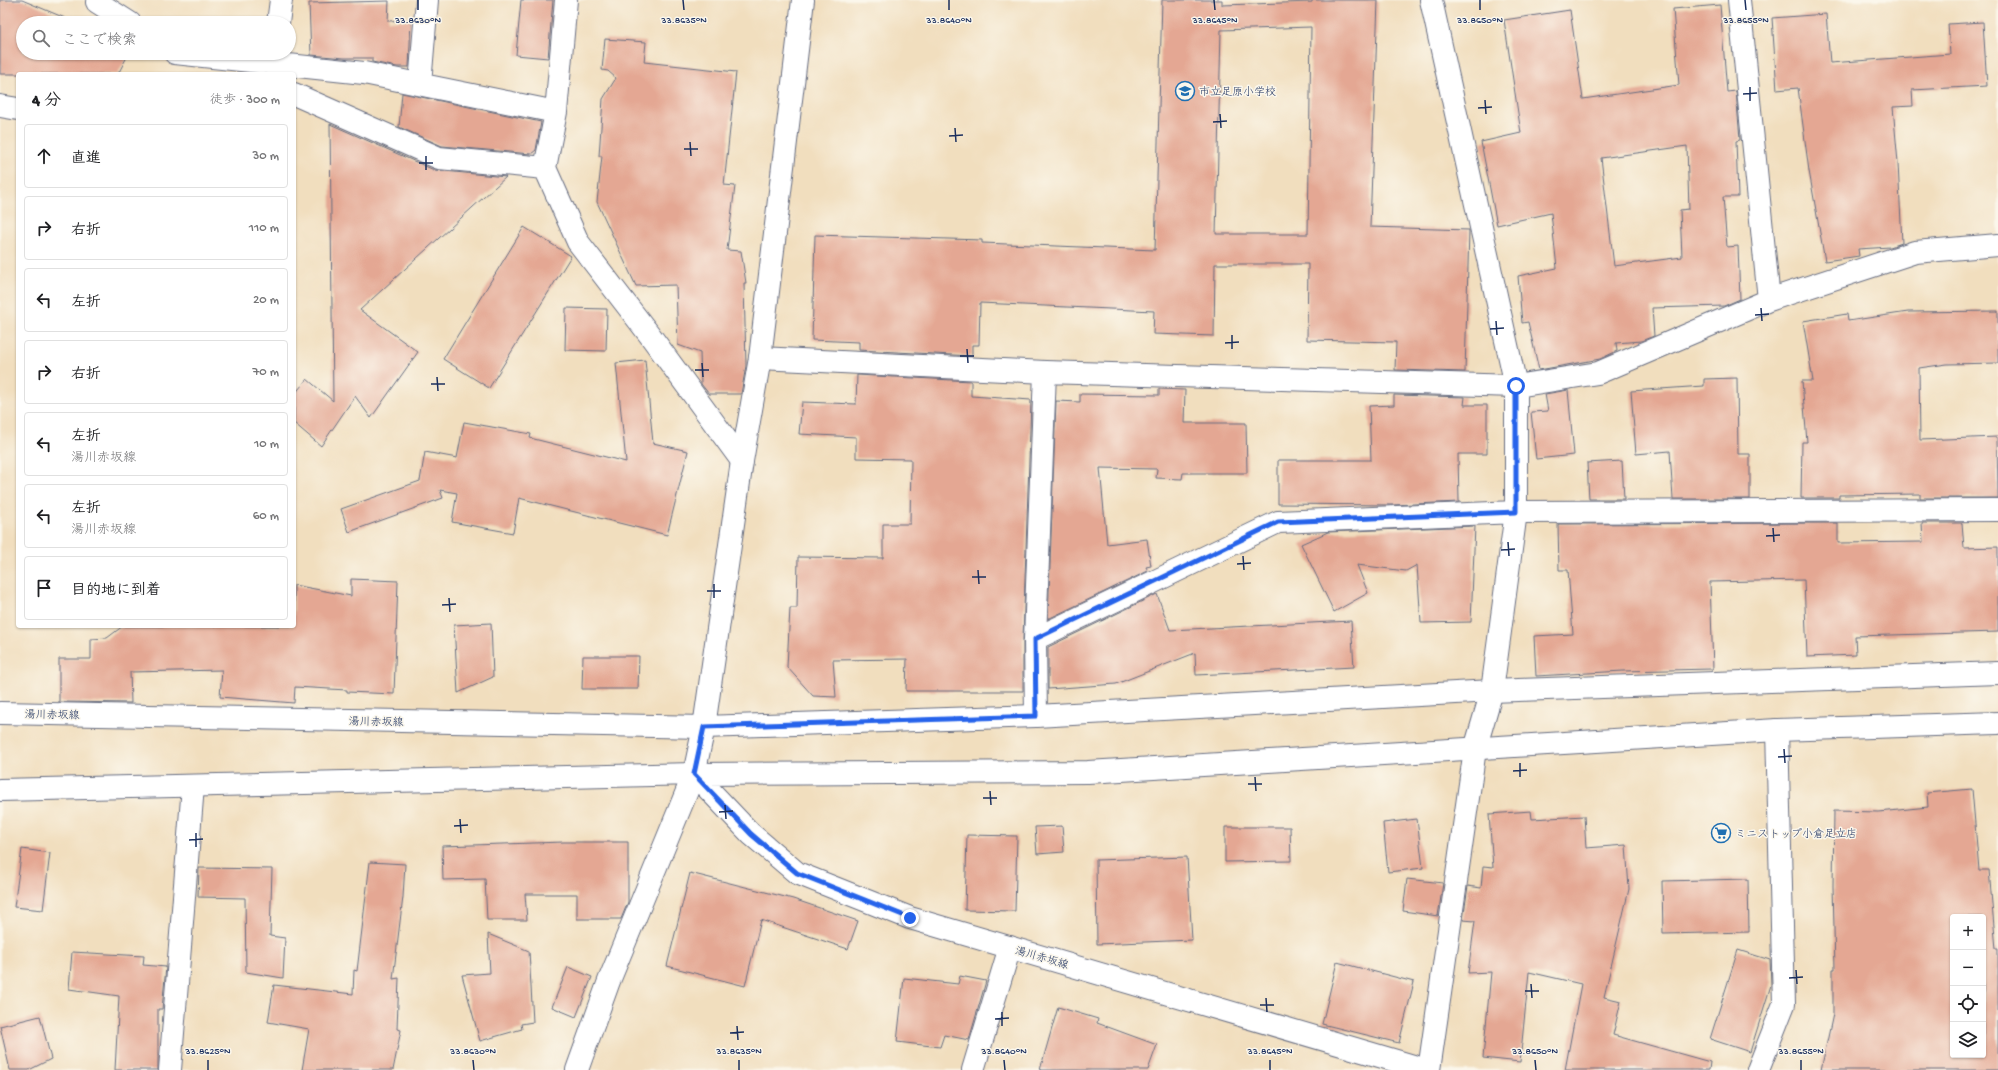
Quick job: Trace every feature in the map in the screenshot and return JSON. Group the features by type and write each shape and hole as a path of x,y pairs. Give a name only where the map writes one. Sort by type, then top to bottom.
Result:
{"street":[{"path":"98,0 97,2 119,16"},
{"path":"279,16 281,0"},
{"path":"420,84 428,0"},
{"path":"566,0 556,112 545,168 578,242 649,334 742,460"},
{"path":"577,1070 609,981 694,774 704,727 742,460 760,358 803,0"},
{"path":"1428,1070 1475,750 1492,692 1516,512 1516,386 1431,0"},
{"path":"1739,0 1769,300"},
{"path":"281,60 364,73 556,112"},
{"path":"296,95 439,158 545,168"},
{"path":"0,106 16,109"},
{"path":"760,358 1045,372 1516,386 1598,373 1769,300 1915,252 1998,245"},
{"path":"1036,716 1035,639 1045,372"},
{"path":"1035,639 1278,522 1516,512 1998,510"},
{"name":"湯川赤坂線","path":"0,713 704,727 1036,716 1492,692 1998,673"},
{"path":"0,790 694,774 1088,772 1475,750 1777,730 1998,723"},
{"path":"1758,1070 1784,1004 1777,730"},
{"name":"湯川赤坂線","path":"694,774 751,834 797,873 910,918 1428,1070"},
{"path":"170,1070 193,786"},
{"path":"973,1070 1010,947"}],"building":[{"path":"0,0 22,0 60,16 16,16 16,60 125,60 119,72 16,72 16,74 0,74"},
{"path":"521,0 553,0 548,58 516,55"},
{"path":"1162,0 1222,0 1222,5 1312,2 1312,0 1378,0 1370,227 1469,230 1465,372 1395,370 1396,342 1307,340 1308,264 1215,264 1214,336 1153,334 1154,311 980,303 979,345 972,345 972,356 859,350 859,342 812,340 815,235 982,240 982,243 1155,250","holes":["1311,27 1308,234 1216,234 1221,30"]},
{"path":"389,1 388,21 411,20 409,67 397,67 372,62 372,58 344,58 311,55 309,3"},
{"path":"1720,5 1727,92 1736,91 1740,140 1736,141 1738,197 1723,197 1727,247 1738,246 1740,299 1724,306 1652,308 1654,336 1641,341 1616,343 1617,351 1600,359 1539,370 1528,322 1522,323 1518,276 1557,268 1551,213 1497,225 1481,142 1521,133 1504,20 1570,10 1583,99 1679,85 1673,9","holes":["1687,146 1689,209 1680,210 1682,257 1614,266 1601,158"]},
{"path":"1826,14 1830,63 1950,54 1948,24 1983,22 1987,86 1912,90 1913,106 1893,107 1898,163 1902,243 1890,247 1858,249 1859,256 1825,261 1809,171 1798,88 1777,90 1772,18"},
{"path":"605,39 646,42 644,62 736,72 724,185 735,186 727,250 741,251 746,283 744,283 746,366 741,394 709,394 701,384 700,353 678,345 676,285 636,286 597,202 602,156 599,156 603,99 616,78 608,71 602,70"},
{"path":"402,93 541,122 536,150 531,154 442,146 399,127"},
{"path":"330,124 434,170 506,177 360,310 418,352 371,418 355,396 321,446 296,425 296,393 307,379 333,401"},
{"path":"524,227 571,256 489,388 443,359"},
{"path":"566,308 607,309 606,351 565,350"},
{"path":"1998,311 1998,363 1947,364 1919,368 1920,440 1997,437 1998,498 1920,498 1920,494 1839,495 1839,498 1801,498 1802,442 1807,442 1802,381 1813,381 1803,321 1847,314 1848,321 1908,312"},
{"path":"645,360 653,443 688,451 667,535 519,498 513,533 452,522 457,493 440,490 443,498 349,532 341,509 420,481 425,452 457,458 464,422 531,434 530,438 626,462 616,363"},
{"path":"857,375 971,381 971,396 1031,400 1023,639 1023,691 906,691 907,659 833,660 836,697 813,696 787,667 790,608 797,608 798,557 883,558 883,524 910,524 911,459 856,458 856,437 799,434 802,402 856,404"},
{"path":"1737,378 1738,454 1750,454 1750,499 1673,499 1670,451 1636,454 1631,391 1704,386 1704,379"},
{"path":"1159,389 1185,390 1184,423 1246,423 1247,473 1183,473 1182,479 1156,478 1157,469 1100,468 1107,544 1147,539 1151,566 1146,567 1148,571 1048,619 1056,401 1080,402 1080,394 1159,395"},
{"path":"1568,390 1574,455 1536,459 1531,412 1548,411 1545,394"},
{"path":"1394,395 1465,397 1464,405 1487,405 1487,454 1458,454 1459,502 1392,505 1278,504 1278,460 1371,460 1369,406 1394,405"},
{"path":"1622,461 1624,499 1589,499 1587,463"},
{"path":"1838,523 1838,543 1923,542 1922,523 1962,523 1964,548 1998,547 1998,632 1855,636 1856,655 1807,657 1804,580 1710,582 1713,669 1623,671 1536,676 1534,636 1573,634 1568,570 1559,570 1558,524"},
{"path":"1475,526 1471,622 1421,623 1417,565 1406,571 1357,565 1368,593 1334,612 1301,544 1328,532"},
{"path":"351,579 398,581 394,694 347,692 347,690 295,687 294,703 220,697 222,670 130,672 131,703 59,702 59,659 91,659 91,639 107,638 120,628 296,628 296,585 351,596"},
{"path":"1157,594 1170,630 1351,621 1354,667 1196,675 1195,653 1116,684 1048,689 1048,647"},
{"path":"491,623 493,677 458,693 454,625"},
{"path":"583,656 639,656 638,689 582,689"},
{"path":"1972,789 1979,870 1989,870 1996,949 1998,949 1998,1070 1821,1070 1833,1014 1833,969 1835,969 1833,886 1834,811 1879,812 1928,807 1927,793"},
{"path":"1531,811 1532,819 1584,816 1586,848 1626,845 1629,889 1604,997 1621,1001 1613,1035 1710,1062 1709,1070 1565,1070 1581,984 1529,972 1520,1062 1483,1058 1491,972 1468,973 1475,921 1463,920 1468,886 1481,888 1483,866 1493,867 1489,814"},
{"path":"1417,819 1423,868 1388,872 1383,823"},
{"path":"1062,826 1064,852 1037,854 1035,827"},
{"path":"1225,827 1290,827 1291,861 1225,862"},
{"path":"967,835 1017,836 1015,911 965,910"},
{"path":"564,842 628,842 628,902 621,919 577,919 577,894 525,894 527,920 487,920 485,879 443,880 442,846"},
{"path":"22,849 50,853 43,910 14,907"},
{"path":"1187,857 1192,940 1097,944 1096,860"},
{"path":"370,862 405,864 403,897 393,979 399,978 397,1029 401,1030 393,1070 302,1070 309,1029 268,1022 274,985 353,994 354,970 357,971"},
{"path":"199,868 272,869 270,936 285,938 283,978 246,972 245,898 198,897"},
{"path":"690,873 793,899 858,921 848,949 761,920 745,986 667,966"},
{"path":"1407,879 1443,883 1438,916 1403,911"},
{"path":"1748,879 1749,932 1663,934 1662,881"},
{"path":"488,934 529,951 533,1022 521,1024 522,1029 480,1041 462,975 490,973"},
{"path":"1738,950 1770,960 1771,985 1750,1052 1710,1039"},
{"path":"72,952 144,956 143,965 166,967 162,1009 158,1009 158,1070 115,1070 119,996 69,989"},
{"path":"1337,962 1414,982 1399,1043 1322,1024"},
{"path":"568,967 592,977 576,1017 552,1007"},
{"path":"960,976 986,981 969,1040 944,1035 940,1047 897,1042 904,978 958,984"},
{"path":"1058,1007 1098,1019 1097,1023 1157,1045 1148,1070 1040,1070"},
{"path":"40,1016 51,1059 29,1070 10,1070 0,1026"}],"place":[{"name":"市立足原小学校","path":"1185,91"},
{"name":"ミニストップ小倉足立店","path":"1721,833"}],"route":[{"path":"910,918 797,873 751,834 694,774 704,727 1036,716 1035,639 1278,522 1516,512 1516,386"}]}
